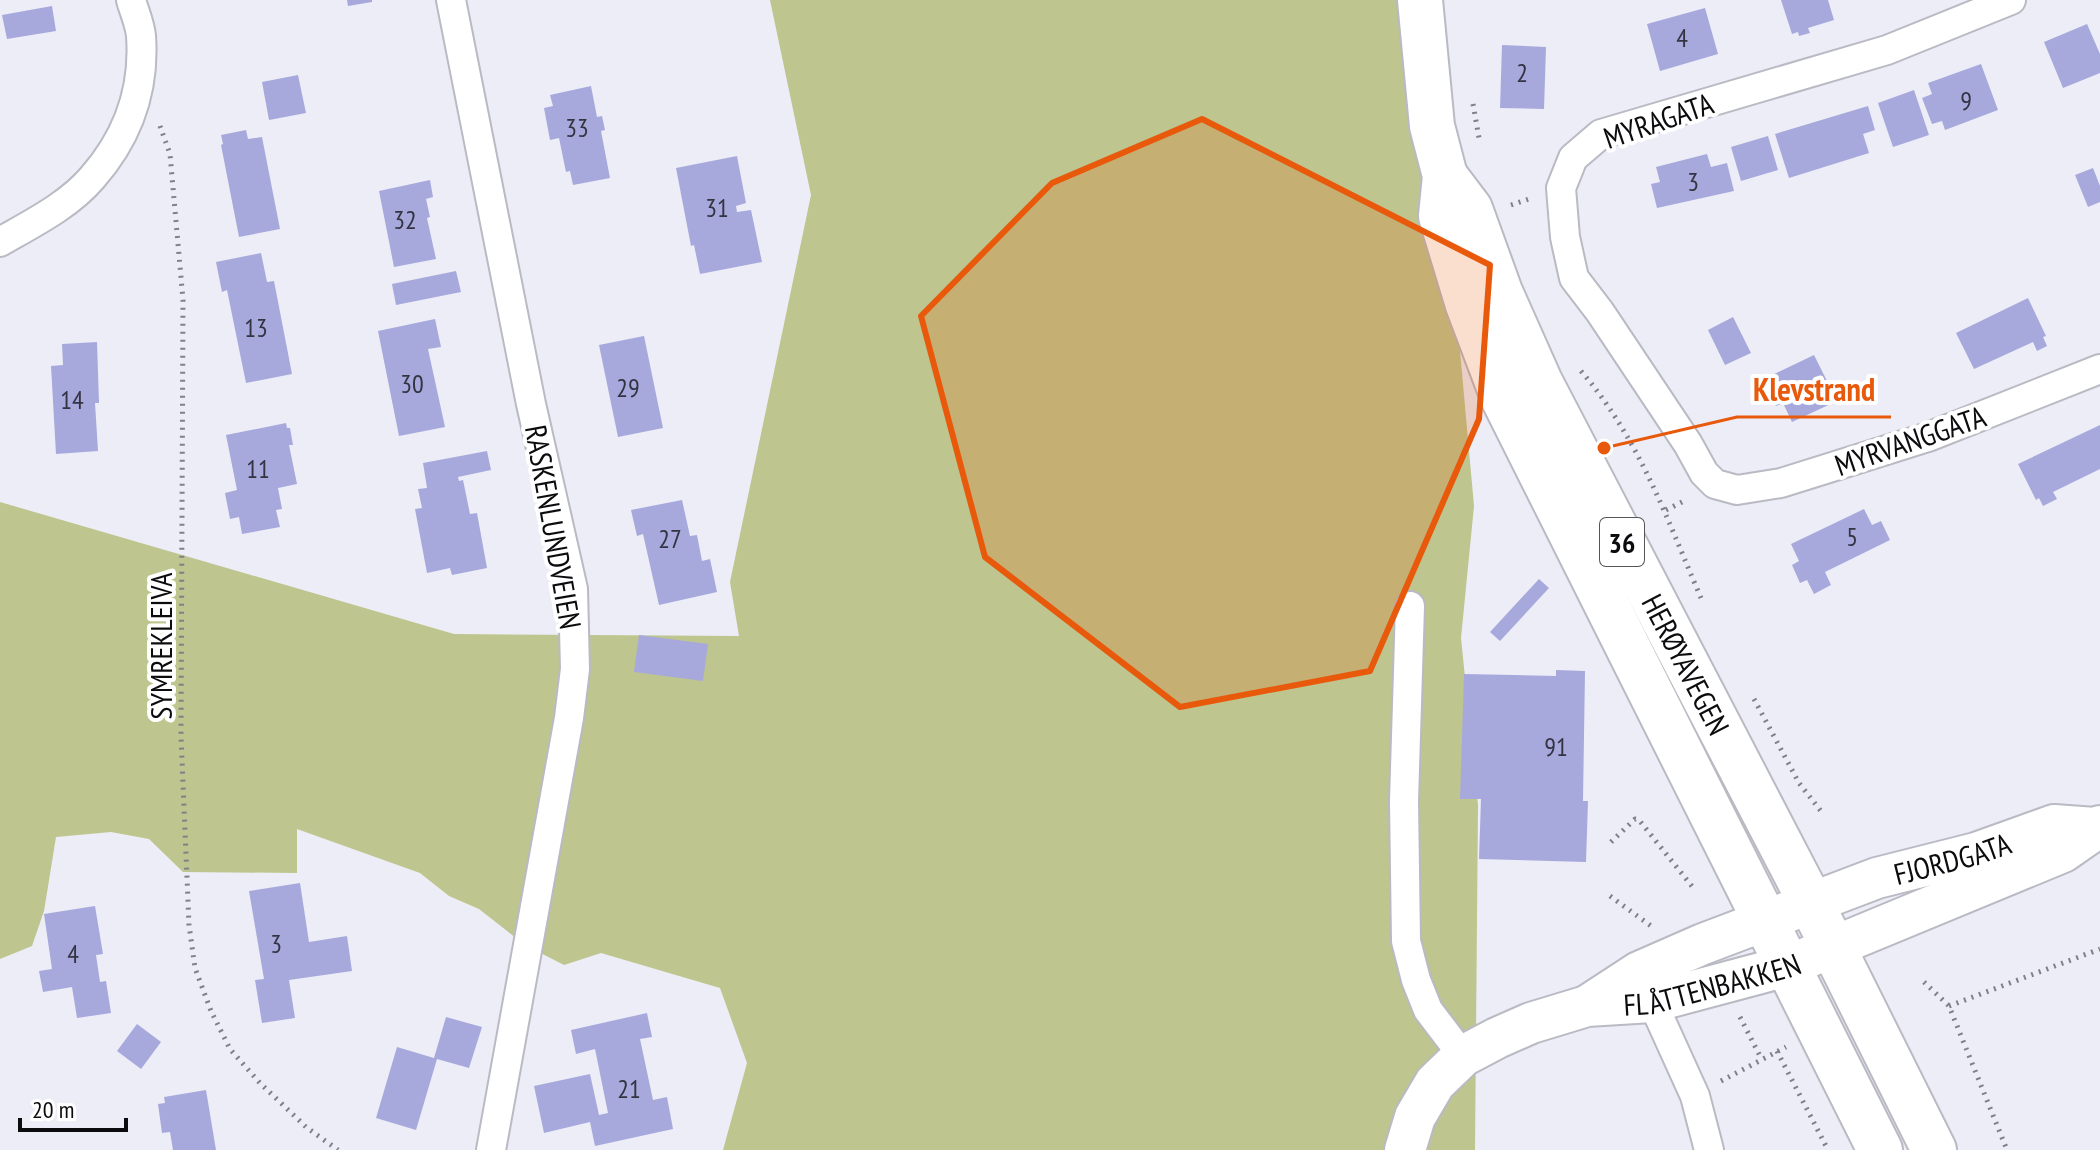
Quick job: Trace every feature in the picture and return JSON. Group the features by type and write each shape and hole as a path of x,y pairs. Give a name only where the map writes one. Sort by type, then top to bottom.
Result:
{"highway":[{"name":"HERØYAVEGEN","path":"1420,0 1432,126 1445,176 1441,216 1468,305 1504,400 1880,1150"},
{"name":"HERØYAVEGEN","path":"1445,176 1470,209 1500,292 1540,382 1811,903 1934,1150"}],"main road":[{"name":"FJORDGATA","path":"1811,903 1877,878 1976,853 2054,825 2097,827"},
{"name":"FJORDGATA","path":"1834,949 2063,852 2097,827"},
{"name":"FLÅTTENBAKKEN","path":"1645,987 1703,944 1811,903"},
{"name":"FLÅTTENBAKKEN","path":"1405,1150 1411,1126 1424,1098 1448,1067 1463,1056 1531,1023 1645,987 1787,966 1834,949"}],"street":[{"path":"0,242 48,214 91,180 124,134 139,95 141,34 131,0"},
{"name":"RASKENLUNDVEIEN","path":"451,0 531,404 573,589 576,631 569,718 491,1150"},
{"name":"MYRAGATA","path":"1715,484 1704,473 1688,444 1574,278 1565,237 1561,188 1573,158 1601,134 1887,50 2011,0"},
{"name":"MYRVANGGATA","path":"1715,484 1737,490 1781,483 1928,437 2100,369"},
{"path":"1410,606 1404,801 1406,941 1428,1010 1463,1056"},
{"path":"1645,987 1695,1096 1709,1150"}],"path":[{"path":"1471,92 1481,147"},
{"name":"SYMREKLEIVA","path":"139,95 161,127 170,154 183,300 181,736 189,925 195,968 230,1049 306,1127 338,1150"},
{"path":"1578,367 1617,416 1645,469 1675,531 1704,606"},
{"path":"1750,692 1799,783 1824,815"},
{"path":"1611,842 1635,819 1639,820 1695,890"},
{"path":"1610,896 1656,929"},
{"path":"1949,1006 2100,949"},
{"path":"1924,982 1949,1006 2007,1150"},
{"path":"1737,1011 1761,1058"},
{"path":"1695,1096 1790,1045"},
{"path":"1777,1051 1828,1150"}],"highlighted area":[{"path":"1202,119 1490,265 1479,419 1370,671 1180,707 985,557 921,316 1052,183"}],"green space":[{"path":"770,0 1423,0 1452,262 1474,506 1461,638 1478,805 1475,1150 723,1150 747,1063 720,988 601,953 564,965 525,945 479,909 449,896 420,873 297,829 297,873 183,872 149,839 111,832 56,837 44,911 32,946 0,959 0,502 454,634 739,636 730,582 811,195"}],"building":[{"path":"347,0 372,0 372,2 348,6"},
{"path":"1781,0 1828,0 1834,20 1808,28 1810,33 1792,34"},
{"path":"52,6 56,31 7,39 2,15"},
{"path":"1705,8 1718,54 1660,71 1647,24"},
{"path":"2087,24 2100,54 2100,73 2063,88 2044,42"},
{"path":"1502,45 1546,47 1544,109 1500,108"},
{"path":"1981,64 1998,110 1945,130 1942,121 1932,124 1922,98 1932,94 1928,83"},
{"path":"298,75 306,113 269,120 262,82"},
{"path":"591,86 597,117 602,116 605,130 601,131 610,178 573,185 570,171 566,172 559,138 550,140 544,108 553,106 550,95"},
{"path":"1914,90 1929,135 1893,147 1878,103"},
{"path":"1868,106 1875,130 1863,134 1869,153 1789,178 1775,134"},
{"path":"246,130 248,139 262,137 280,229 239,237 221,135"},
{"path":"1768,136 1778,170 1741,181 1731,147"},
{"path":"1707,154 1711,167 1727,163 1734,191 1657,208 1651,184 1660,182 1656,167"},
{"path":"737,156 746,203 736,206 737,212 751,210 762,262 700,274 694,245 691,246 676,168"},
{"path":"2093,168 2100,186 2100,202 2088,207 2075,175"},
{"path":"430,180 433,197 426,199 430,217 427,218 436,259 394,267 379,191"},
{"path":"261,253 267,282 274,281 292,374 246,383 227,290 222,292 216,262"},
{"path":"456,271 461,292 396,305 392,284"},
{"path":"2028,298 2046,336 2043,337 2047,346 2037,351 2033,342 1974,369 1956,333"},
{"path":"1733,317 1751,353 1725,365 1708,330"},
{"path":"435,319 441,347 428,349 445,427 399,436 378,331"},
{"path":"644,336 663,428 618,437 599,345"},
{"path":"97,342 99,403 95,403 98,451 56,454 51,366 63,365 62,344"},
{"path":"1814,355 1837,401 1792,422 1783,403 1776,406 1766,384 1772,380 1770,376"},
{"path":"286,423 290,428 293,445 289,445 297,484 278,488 282,509 276,510 280,527 242,534 239,517 230,519 225,493 237,490 226,435"},
{"path":"2100,425 2100,469 2053,492 2057,499 2043,506 2039,498 2036,500 2018,464"},
{"path":"487,451 491,470 458,477 459,481 463,480 470,514 477,513 487,568 452,575 450,568 427,573 415,509 422,508 418,489 427,488 423,463"},
{"path":"682,500 690,536 697,535 702,561 710,559 717,592 659,605 643,534 637,536 631,510"},
{"path":"1864,509 1872,525 1881,521 1890,540 1825,572 1831,585 1814,594 1807,580 1800,583 1792,565 1799,561 1791,544"},
{"path":"1539,579 1549,588 1500,641 1490,632"},
{"path":"639,635 708,644 703,681 634,672"},
{"path":"1556,670 1585,671 1583,801 1588,801 1586,862 1479,859 1481,799 1460,799 1464,674 1556,676"},
{"path":"300,883 309,942 347,936 352,971 289,980 295,1018 262,1023 255,980 264,979 249,891"},
{"path":"95,906 103,954 96,955 100,982 106,981 111,1013 77,1018 72,987 43,992 39,971 52,969 44,914"},
{"path":"647,1013 652,1037 640,1039 653,1100 667,1097 673,1129 595,1146 590,1122 544,1133 534,1086 590,1074 599,1115 608,1113 595,1049 576,1054 571,1030"},
{"path":"446,1017 482,1027 469,1068 437,1059 416,1130 376,1118 397,1047 434,1058"},
{"path":"137,1024 161,1042 141,1069 117,1051"},
{"path":"206,1090 216,1150 173,1150 170,1132 162,1133 158,1104 165,1103 164,1097"}],"place":[{"name":"Klevstrand","path":"1604,448"}]}
